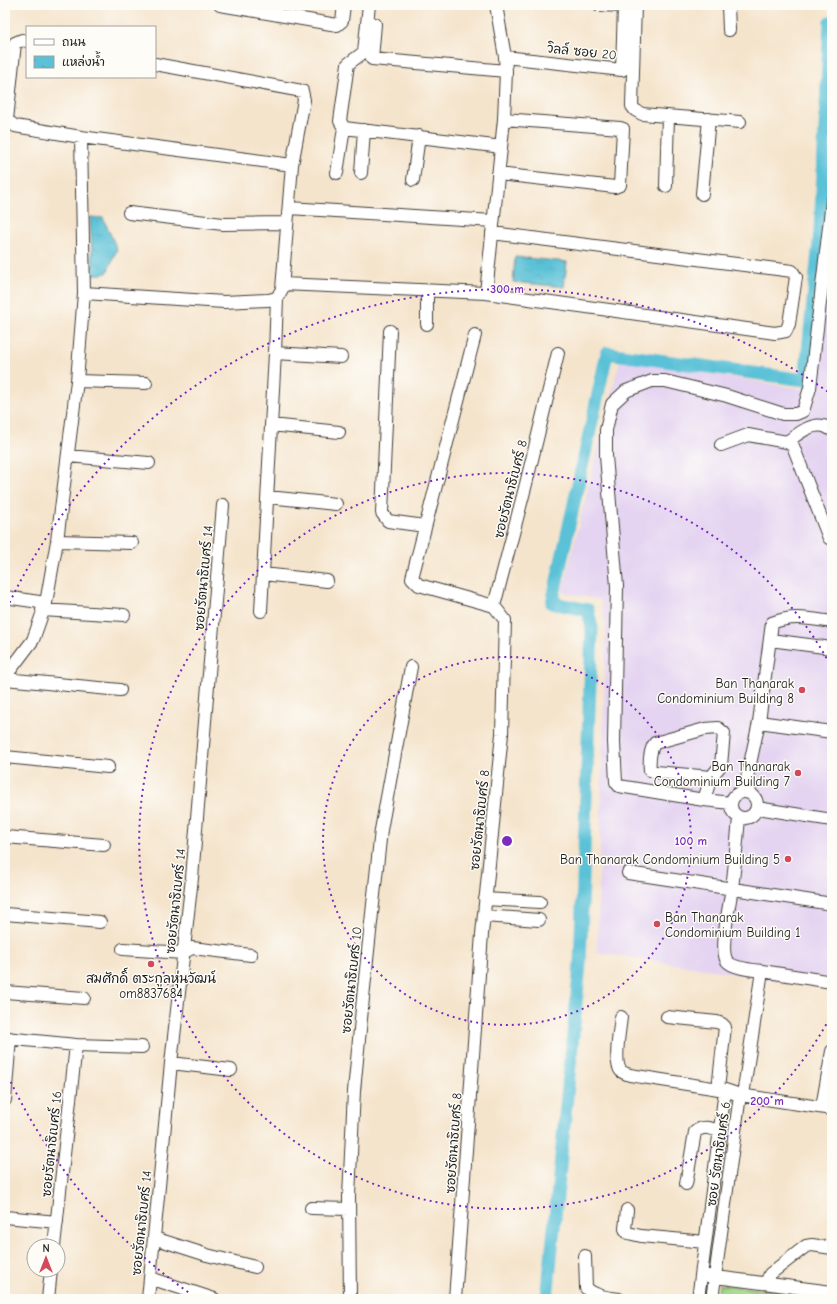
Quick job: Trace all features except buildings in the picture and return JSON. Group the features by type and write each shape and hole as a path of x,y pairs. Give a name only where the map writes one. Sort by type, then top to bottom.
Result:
{"street":[{"path":"220,5 337,25 342,21 344,5"},
{"path":"337,173 344,128 340,121 348,64 364,52 369,5"},
{"path":"377,5 372,59 506,71"},
{"path":"486,293 504,119 506,71 496,5"},
{"name":"วิลล์ ซอย 20","path":"505,57 622,70 624,6 599,5"},
{"path":"635,5 632,106 635,110 642,114 740,122"},
{"path":"728,5 729,30"},
{"path":"26,41 22,40 15,44 8,120 15,126 292,165"},
{"path":"156,64 302,91 304,100 292,165 282,289 277,298 262,611"},
{"path":"666,186 668,116"},
{"path":"498,174 615,187 620,185 624,129 504,119"},
{"path":"702,194 709,119"},
{"path":"344,128 494,146"},
{"path":"361,173 364,130"},
{"path":"5,678 33,640 44,607 57,541 77,381 84,293 81,136"},
{"path":"413,180 419,136"},
{"path":"731,803 619,786 616,782 614,742 617,586 606,456 606,430 612,404 626,391 652,381 665,381 727,396 783,414 796,414 803,410 810,388 832,202"},
{"path":"282,284 486,293 775,333 786,331 789,324 796,277 792,272 493,227 288,208"},
{"path":"129,213 223,224 287,223"},
{"path":"427,291 427,324"},
{"path":"84,293 224,302 268,300 277,298"},
{"path":"390,331 382,513 388,521 425,526"},
{"path":"475,335 412,578 419,585 494,606"},
{"path":"275,352 341,357"},
{"name":"ซอยรัตนาธิเบศร์ 8","path":"455,1299 485,899 502,734 505,620 494,606 558,353"},
{"path":"77,381 146,384"},
{"path":"271,425 339,432"},
{"path":"787,442 804,430 814,426 823,426 832,430"},
{"path":"721,445 748,435 787,442 792,446 829,538"},
{"path":"68,456 149,463"},
{"path":"268,497 336,504"},
{"name":"ซอยรัตนาธิเบศร์ 14","path":"148,1299 171,1063 193,870 223,505"},
{"path":"57,541 132,543"},
{"path":"264,574 327,581"},
{"path":"5,597 44,607 124,615"},
{"path":"744,792 758,722 772,623 782,618 798,617 832,622"},
{"path":"770,640 832,648"},
{"name":"ซอยรัตนาธิเบศร์ 10","path":"350,1299 349,1209 354,1091 381,830 411,668"},
{"path":"5,678 120,690"},
{"path":"758,722 832,732"},
{"path":"704,800 711,777 721,765 724,733 718,728 705,729 652,745 649,765 650,770 663,773 711,777"},
{"path":"5,757 108,767"},
{"path":"744,792 753,796 757,804 757,808 752,816 748,818 739,818 732,812 731,803 736,795 744,792"},
{"path":"757,808 832,820"},
{"path":"739,818 732,888 726,926 724,950 726,961 731,965 832,982"},
{"path":"5,838 104,845"},
{"path":"628,874 732,888 832,904"},
{"path":"485,899 540,902"},
{"path":"5,914 100,922"},
{"path":"484,916 539,920"},
{"path":"123,949 183,953 192,948 251,955"},
{"path":"762,971 742,1095 827,1108 832,1051"},
{"path":"5,992 84,998"},
{"path":"621,1017 617,1053 619,1067 622,1072 630,1075 722,1090 725,1027 717,1022 667,1017"},
{"path":"5,1100 8,1038 76,1045 142,1047"},
{"name":"ซอยรัตนาธิเบศร์ 16","path":"55,1238 76,1045"},
{"path":"171,1063 231,1070"},
{"name":"ซอย รัตนาธิเบศร์ 6","path":"698,1299 718,1144 722,1090 742,1095 712,1299"},
{"path":"686,1184 695,1132 702,1128 719,1131"},
{"path":"718,1144 734,1146"},
{"path":"311,1208 349,1209"},
{"path":"627,1210 625,1229 628,1233 641,1236 705,1242"},
{"path":"5,1217 57,1222"},
{"path":"709,1218 724,1219"},
{"path":"154,1238 207,1255 255,1267"},
{"path":"766,1283 770,1274 806,1246 812,1245 832,1248"},
{"path":"586,1256 586,1288 592,1293 603,1297 619,1299"},
{"path":"701,1275 832,1292"},
{"path":"48,1299 50,1278"},
{"path":"150,1278 214,1299"}],"shaded area":[{"path":"832,253 832,989 597,952 606,626 601,600 562,592 620,360 809,390"}],"green space":[{"path":"719,1284 830,1299 718,1299"}],"water":[{"path":"90,217 103,218 117,249 107,273 93,275"},
{"path":"515,257 567,262 564,287 513,282"}],"waterway":[{"path":"547,1299 580,964 592,628 588,610 552,603 607,353 805,380 820,232 830,22 832,22"}],"place":[{"name":"Ban Thanarak Condominium Building 8","path":"802,690"},
{"name":"Ban Thanarak Condominium Building 7","path":"798,773"},
{"name":"Ban Thanarak Condominium Building 5","path":"788,859"},
{"name":"Ban Thanarak Condominium Building 1","path":"657,924"},
{"name":"สมศักดิ์ ตระกูลหุ่นวัฒน์ om8837684","path":"151,964"}]}
